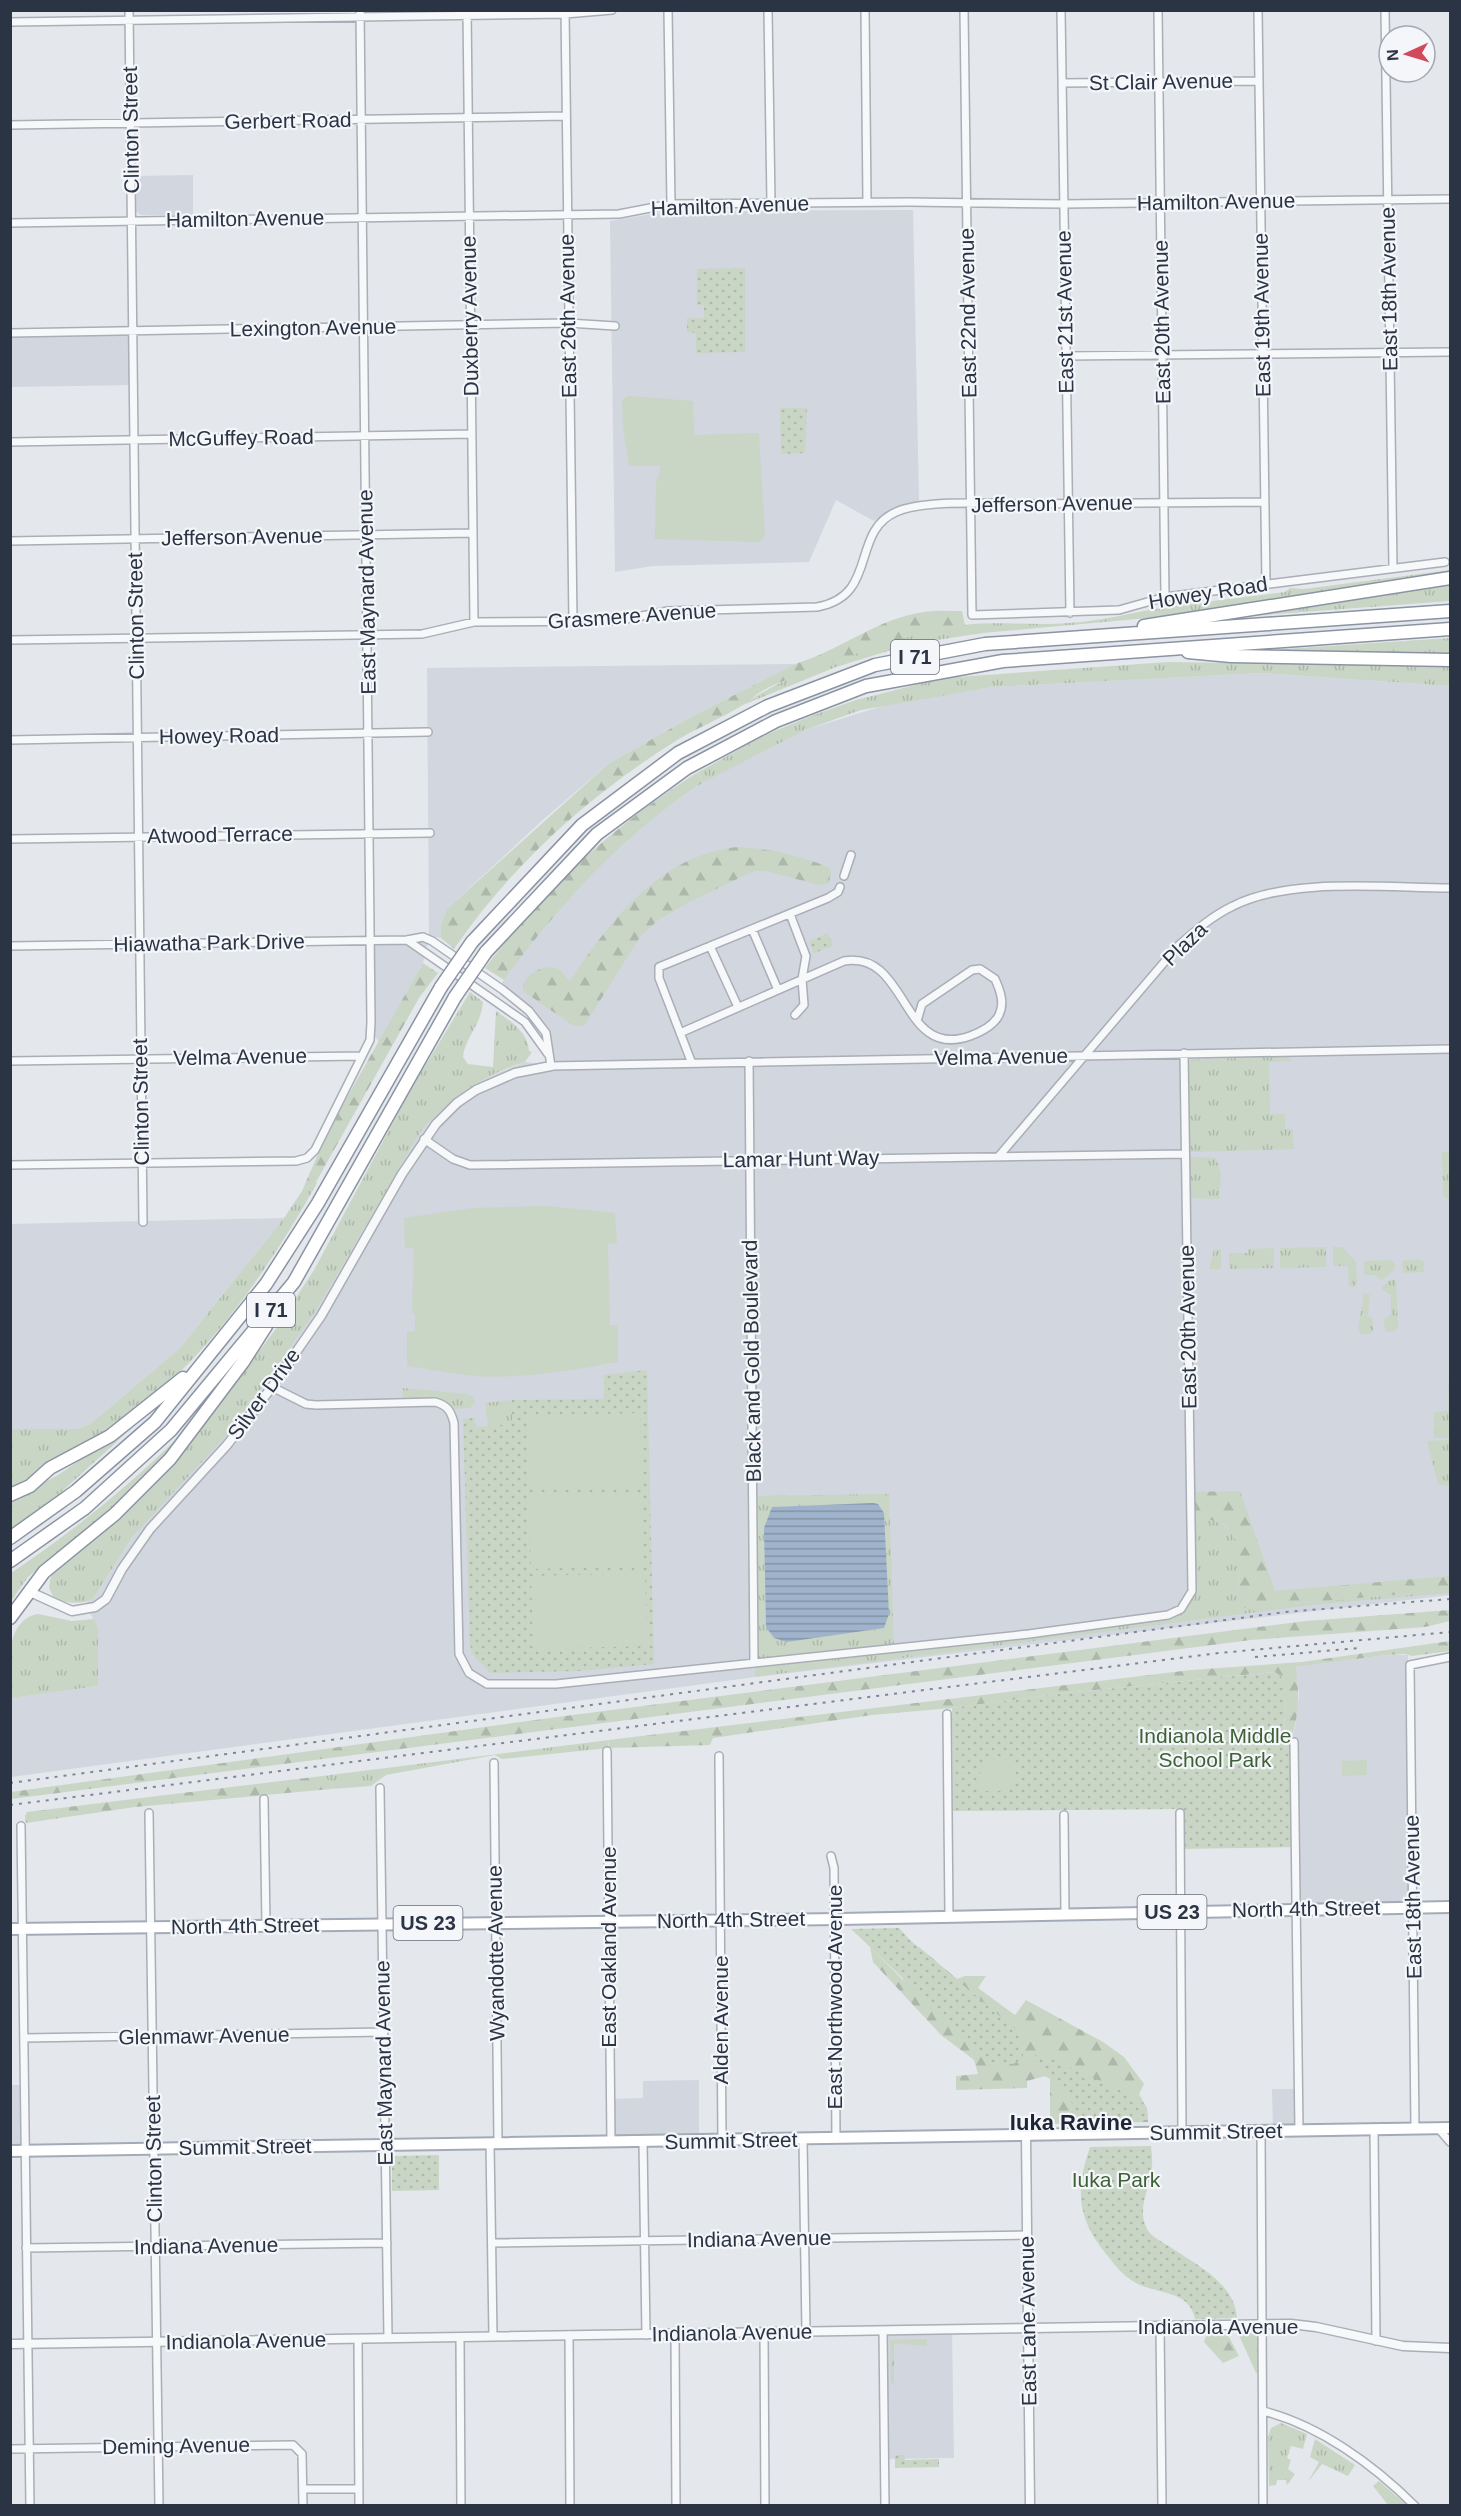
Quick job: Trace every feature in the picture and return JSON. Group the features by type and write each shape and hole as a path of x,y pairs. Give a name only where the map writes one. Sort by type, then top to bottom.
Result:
{"highway":[{"path":"1089,636 1188,618 1450,578"},
{"name":"I 71","path":"10,1539 76,1491 155,1422 266,1284 318,1203 441,987 472,942 582,825 678,753 768,706 875,665 986,644 1450,612"},
{"name":"I 71","path":"10,1560 85,1508 171,1430 294,1282 455,997 486,952 612,821 687,768 776,721 866,686 1003,661 1450,629"},
{"path":"1166,650 1243,656 1450,660"},
{"path":"10,1618 44,1572 115,1514 170,1460 243,1362 294,1282"},
{"path":"10,1495 30,1486 50,1468 110,1436 183,1378 216,1346"}],"main road":[{"name":"North 4th Street","path":"16,1929 834,1919 1450,1907"},
{"name":"Summit Street","path":"10,2151 1450,2128"}],"street":[{"name":"Clinton Street","path":"129,10 143,1222"},
{"path":"10,22 360,13 612,10"},
{"path":"668,10 671,204"},
{"path":"768,10 771,203"},
{"path":"865,10 867,202"},
{"name":"East 22nd Avenue","path":"964,10 972,615"},
{"name":"East 21st Avenue","path":"1061,10 1070,613"},
{"name":"East 20th Avenue","path":"1158,10 1166,597"},
{"name":"East 19th Avenue","path":"1258,10 1266,583"},
{"name":"East 18th Avenue","path":"1386,10 1393,568"},
{"name":"East 26th Avenue","path":"565,12 573,621"},
{"name":"East Maynard Avenue","path":"142,1163 296,1161 307,1158 315,1150 370,1040 370,833 360,13"},
{"name":"Duxberry Avenue","path":"467,13 474,622"},
{"name":"St Clair Avenue","path":"1062,83 1259,81"},
{"name":"Gerbert Road","path":"10,125 566,116"},
{"name":"Hamilton Avenue","path":"10,223 619,214 671,204 966,202 1064,204 1450,199"},
{"name":"Lexington Avenue","path":"10,333 568,323 615,326"},
{"path":"1066,356 1450,352"},
{"name":"McGuffey Road","path":"10,442 471,434"},
{"name":"Jefferson Avenue","path":"865,555 875,531 892,514 905,508 926,505 1264,502"},
{"name":"Jefferson Avenue","path":"10,541 472,533"},
{"name":"Grasmere Avenue","path":"10,640 422,633 474,622 615,621 668,611 826,606 843,597 852,588 858,579 865,555"},
{"name":"Howey Road","path":"972,615 1119,610 1166,597 1445,562"},
{"name":"Howey Road","path":"10,740 428,732"},
{"name":"Atwood Terrace","path":"10,839 430,833"},
{"path":"844,876 851,855"},
{"path":"691,1062 659,978 659,967 828,898 838,892 840,887"},
{"name":"Plaza","path":"999,1156 1178,946 1208,920 1234,905 1292,890 1450,888"},
{"path":"790,914 806,956 802,979 804,1005 795,1015"},
{"path":"752,929 778,990"},
{"name":"Hiawatha Park Drive","path":"10,946 423,938 432,940 504,990 539,1021 546,1033 551,1066"},
{"name":"Hiawatha Park Drive","path":"407,940 525,1022 549,1056"},
{"path":"710,946 738,1008"},
{"path":"680,1033 844,961 864,960 881,969 904,1003 917,1022 933,1035 960,1039 983,1031 999,1016 1002,1003 995,979 980,969 963,975 922,1004 904,1003"},
{"path":"917,1022 922,1004"},
{"name":"Velma Avenue","path":"551,1066 1450,1049"},
{"name":"East 20th Avenue","path":"754,1662 1029,1634 1154,1617 1181,1609 1188,1601 1192,1591 1184,1053"},
{"name":"Velma Avenue","path":"10,1061 362,1056"},
{"name":"Black and Gold Boulevard","path":"749,1061 754,1662"},
{"name":"Silver Drive","path":"28,1591 72,1611 95,1607 106,1599 122,1569 150,1529 227,1445 272,1387 321,1316 424,1139 452,1108 476,1090 508,1075 551,1066"},
{"name":"Lamar Hunt Way","path":"424,1139 453,1159 470,1165 1185,1154"},
{"path":"10,1166 142,1163"},
{"path":"272,1387 306,1404 435,1402 451,1413 454,1423 458,1645 464,1665 476,1679 487,1684 556,1684 754,1662"},
{"name":"East 18th Avenue","path":"1415,2129 1410,1665 1450,1657"},
{"path":"947,1714 949,1916"},
{"path":"1294,1742 1299,2131"},
{"name":"East Oakland Avenue","path":"607,1751 610,2142"},
{"name":"Alden Avenue","path":"720,1756 722,2140"},
{"name":"Wyandotte Avenue","path":"493,2336 494,1763"},
{"name":"East Maynard Avenue","path":"380,1788 388,2338"},
{"path":"264,1799 266,1925"},
{"name":"Clinton Street","path":"149,1812 159,2505"},
{"path":"1180,1813 1182,2133"},
{"path":"1064,1815 1065,1914"},
{"path":"21,1826 16,1929 24,2038 30,2505"},
{"name":"East Northwood Avenue","path":"831,1856 834,1868 836,2139"},
{"name":"Glenmawr Avenue","path":"24,2038 384,2032"},
{"path":"1438,2128 1450,2142"},
{"path":"1374,2129 1376,2341"},
{"path":"1261,2132 1263,2505"},
{"name":"East Lane Avenue","path":"1026,2136 1030,2505"},
{"path":"803,2139 806,2332"},
{"path":"643,2142 646,2335"},
{"name":"Indiana Avenue","path":"492,2243 1027,2235"},
{"name":"Indiana Avenue","path":"26,2248 387,2243"},
{"name":"Indianola Avenue","path":"10,2344 1262,2325 1316,2327 1403,2346 1450,2348"},
{"path":"1160,2326 1162,2505"},
{"path":"884,2331 885,2505"},
{"path":"764,2333 765,2505"},
{"path":"675,2334 676,2505"},
{"path":"569,2335 570,2505"},
{"path":"460,2337 461,2505"},
{"path":"358,2339 359,2505"},
{"path":"1263,2411 1303,2426 1340,2447 1383,2477 1415,2505"},
{"name":"Deming Avenue","path":"10,2449 293,2445 302,2454 303,2505"},
{"path":"303,2489 359,2488"}],"shaded area":[{"path":"193,175 193,215 141,215 135,211 134,176"},
{"path":"913,210 919,502 904,505 874,521 836,500 809,562 653,566 615,572 610,221 670,211"},
{"path":"134,331 134,385 11,387 10,333"},
{"path":"795,664 693,716 608,764 545,818 447,909 440,927 441,938 429,936 423,963 379,1042 371,1031 371,941 429,935 427,668"},
{"path":"1262,673 1450,686 1450,1595 755,1677 11,1777 10,1698 98,1686 98,1628 85,1603 93,1599 133,1536 319,1306 421,1131 439,1110 481,1080 525,1062 551,1065 546,1036 539,1021 499,987 545,923 616,849 647,821 702,783 765,748 805,730 892,703 992,687"},
{"path":"284,1218 179,1349 90,1424 77,1429 11,1429 10,1224"},
{"path":"1386,1655 1408,1655 1411,1904 1296,1909 1290,1740 1295,1728 1299,1695 1296,1667"},
{"path":"699,2080 699,2141 611,2142 610,2099 643,2098 643,2081"},
{"path":"10,2085 25,2085 25,2151 11,2151"},
{"path":"1272,2089 1298,2089 1298,2129 1273,2129"},
{"path":"952,2330 954,2458 885,2459 884,2331"}],"green space":[{"path":"745,268 745,352 696,353 696,333 687,332 687,318 704,318 704,305 697,305 697,269"},
{"path":"628,396 693,401 694,435 759,433 765,535 759,542 655,539 656,483 661,466 629,466 623,427 622,400"},
{"path":"780,408 807,408 805,453 781,454"},
{"path":"1450,570 1450,573 1148,618 983,633 911,644 836,667 743,705 789,679 818,666 880,644 939,629 977,624 1081,622 1155,609 1285,592 1290,588 1304,589"},
{"path":"1450,582 1450,601 1212,619"},
{"path":"962,611 965,625 885,644 778,683 671,744 609,787 552,836 500,890 454,949 441,938 440,927 447,909 608,764 693,716 795,664 891,621 924,612"},
{"path":"1450,638 1450,655 1253,651"},
{"path":"1450,660 1450,686 1262,673 992,687 861,710 805,730 702,783 700,775 695,774 763,736 811,716 856,700 943,678 1168,662 1319,664"},
{"path":"695,774 700,775 702,783 645,825 594,872 547,924 504,980 485,968 531,912 581,861 635,816"},
{"path":"738,847 784,853 828,867 831,871 829,883 819,885 766,871 754,871 689,902 658,920 640,937 584,1026 574,1026 523,991 523,985 530,975 542,968 560,970 570,981 620,915 640,894 661,877 710,852"},
{"path":"828,933 833,946 814,953 809,941"},
{"path":"423,963 438,973 419,998 316,1182 302,1191 328,1131"},
{"path":"470,992 483,1002 479,1018 464,1050 463,1057 468,1064 493,1067 496,1011 522,1033 529,1051 532,1052 525,1062 495,1074 468,1089 444,1108 421,1131 319,1306 268,1379 223,1439 133,1536 93,1599 73,1603 53,1596 49,1588 51,1575 76,1549 115,1522 173,1465 275,1330 314,1270 411,1089"},
{"path":"1287,1056 1292,1061 1269,1062 1270,1114 1285,1114 1285,1129 1293,1129 1294,1149 1190,1152 1188,1060"},
{"path":"1442,1152 1450,1152 1450,1201 1443,1195"},
{"path":"1189,1157 1216,1158 1221,1174 1219,1199 1189,1198"},
{"path":"316,1182 300,1213 263,1271 198,1354 132,1414 64,1460 11,1490 11,1429 77,1429 90,1424 179,1349 284,1218 302,1191"},
{"path":"545,1206 615,1213 617,1243 608,1244 610,1325 618,1325 618,1362 547,1373 494,1377 407,1366 407,1332 415,1331 415,1314 412,1313 414,1248 405,1248 404,1218 473,1208"},
{"path":"1326,1247 1326,1267 1280,1268 1280,1248"},
{"path":"1333,1247 1342,1247 1356,1262 1357,1283 1354,1287 1349,1287 1348,1266 1333,1266"},
{"path":"1274,1248 1274,1268 1229,1269 1229,1253 1248,1253 1248,1249"},
{"path":"1221,1249 1221,1269 1209,1269 1214,1250"},
{"path":"1391,1260 1395,1264 1394,1270 1382,1280 1374,1275 1364,1275 1364,1261"},
{"path":"1406,1260 1424,1262 1424,1272 1403,1273 1402,1262"},
{"path":"1391,1279 1396,1281 1398,1328 1395,1331 1386,1332 1383,1320 1391,1315 1391,1295 1382,1290 1382,1287"},
{"path":"1364,1293 1370,1295 1368,1316 1373,1319 1373,1330 1370,1334 1362,1334 1358,1330"},
{"path":"1449,1348 1450,1438 1434,1438 1434,1412 1448,1411"},
{"path":"647,1370 654,1664 579,1671 490,1673 473,1655 470,1645 463,1419 474,1418 476,1427 512,1424 512,1400 604,1399 604,1375"},
{"path":"403,1388 467,1394 472,1396 475,1402 470,1408 455,1409 437,1399 402,1399"},
{"path":"512,1400 512,1424 488,1426 485,1403"},
{"path":"640,1413 642,1486 529,1489 527,1416"},
{"path":"144,1417 58,1495 11,1529 11,1501 58,1475"},
{"path":"194,1421 148,1479 28,1577 11,1601 11,1573 107,1502"},
{"path":"1450,1440 1450,1485 1438,1485 1427,1441"},
{"path":"1240,1491 1275,1591 1450,1576 1450,1590 1234,1609 1240,1576 1236,1542 1225,1524 1207,1519 1191,1519 1191,1492"},
{"path":"642,1493 644,1566 531,1569 529,1496"},
{"path":"889,1494 894,1647 1169,1615 1188,1601 1191,1519 1211,1520 1225,1526 1234,1535 1240,1561 1235,1609 1450,1590 1450,1593 1311,1605 755,1677 753,1496"},
{"path":"645,1573 647,1646 533,1649 531,1576"},
{"path":"1450,1610 1450,1621 1425,1627 1251,1640 11,1799 11,1792 565,1716 1306,1621"},
{"path":"38,1614 72,1621 94,1619 98,1628 98,1686 11,1698 10,1661 13,1637 18,1626 26,1619"},
{"path":"1450,1641 1450,1651 1412,1656 1386,1655 1296,1667 1298,1703 1296,1722 1290,1740 1284,1739 1286,1692 1275,1672 872,1715 713,1738 710,1745 609,1748 609,1740 1191,1670 1302,1662"},
{"name":"Indianola Middle School Park","path":"1275,1672 1281,1676 1286,1692 1284,1738 1290,1740 1295,1847 1181,1849 1180,1809 953,1811 952,1708 1066,1693"},
{"path":"609,1740 608,1748 502,1759 495,1755 386,1775 371,1786 331,1789 333,1783 322,1776"},
{"path":"1000,1758 1013,1766 1016,1782 999,1791 981,1791 977,1786 983,1763"},
{"path":"1367,1760 1367,1775 1342,1776 1342,1761"},
{"path":"322,1776 333,1783 331,1789 135,1807 26,1823 27,1812"},
{"path":"899,1928 911,1941 1019,2032 1024,2051 1022,2059 1013,2064 991,2062 851,1929"},
{"path":"870,1947 903,1980 919,1947 957,1979 965,1976 986,1976 978,1988 1015,2015 1026,2000 1103,2042 1124,2057 1144,2084 1139,2094 1147,2108 1148,2122 1050,2124 1050,2079 1045,2076 1027,2081 1027,2088 956,2090 956,2076 978,2074 974,2060 941,2035 873,1962"},
{"name":"Iuka Park","path":"1039,2053 1141,2100 1147,2108 1148,2120 1076,2121 1067,2093 1034,2064 1033,2057"},
{"name":"Iuka Park","path":"1151,2146 1152,2171 1143,2207 1146,2227 1155,2238 1200,2267 1221,2284 1229,2294 1237,2318 1195,2319 1192,2310 1179,2298 1144,2287 1127,2277 1106,2254 1089,2228 1084,2216 1081,2191 1082,2177 1090,2147"},
{"path":"439,2155 439,2190 392,2191 392,2156"},
{"path":"1258,2332 1258,2372 1256,2373 1238,2333"},
{"path":"1207,2333 1227,2333 1239,2356 1223,2363 1204,2342"},
{"path":"927,2339 927,2346 894,2344 894,2383 891,2384 890,2340"},
{"path":"1281,2423 1307,2434 1303,2449 1291,2446 1287,2458 1291,2460 1288,2469 1295,2474 1287,2485 1286,2480 1277,2480 1276,2485 1269,2486 1268,2437 1271,2428"},
{"path":"1315,2439 1355,2465 1348,2476 1322,2464 1308,2482 1319,2462 1310,2457"},
{"path":"895,2455 904,2455 905,2460 939,2459 939,2467 895,2468"},
{"path":"1379,2481 1407,2505 1388,2505 1373,2486"}],"water":[{"path":"878,1504 884,1513 889,1614 884,1628 787,1642 774,1638 766,1627 764,1528 772,1507"}],"railway":[{"path":"10,1783 1285,1612 1450,1599"},
{"path":"10,1805 1219,1653 1450,1632"},
{"path":"1255,1657 1360,1648"}],"district":[{"name":"Iuka Ravine","path":"1071,2122"}]}
